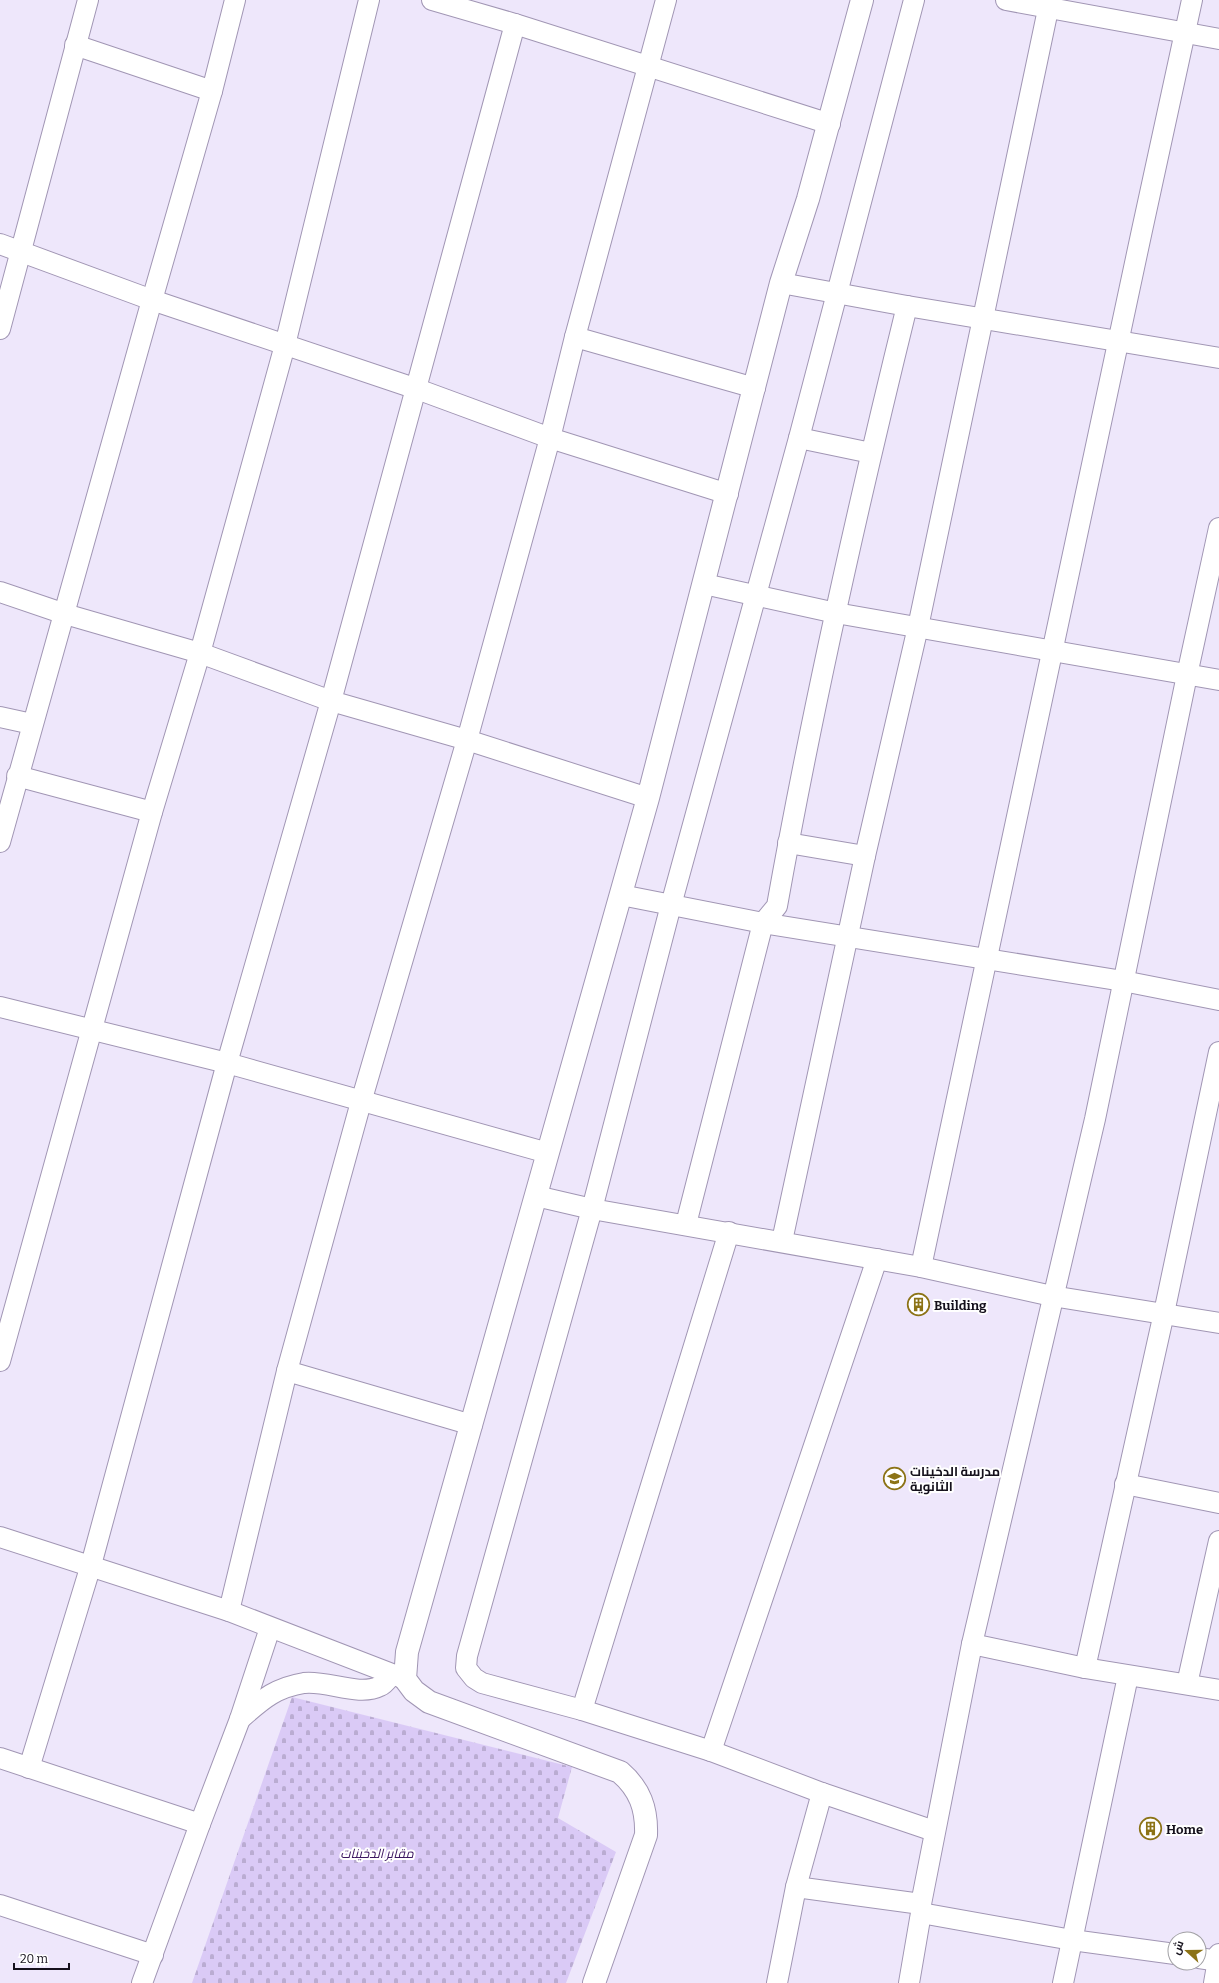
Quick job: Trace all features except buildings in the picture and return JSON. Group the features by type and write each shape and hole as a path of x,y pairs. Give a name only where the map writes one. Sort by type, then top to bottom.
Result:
{"street":[{"path":"0,329 88,0"},
{"path":"0,842 17,776 65,614 152,300 212,91 235,0"},
{"path":"0,1361 152,812 200,653 284,345 369,0"},
{"path":"432,0 515,24 830,124"},
{"path":"230,1610 287,1371 361,1102 467,740 550,438 575,338 666,0"},
{"path":"240,1719 270,1694 289,1686 306,1683 348,1688 374,1688 382,1686 398,1677 407,1652 472,1426 648,798 728,494 781,283 830,124 862,0"},
{"path":"914,0 799,438 671,905 592,1208 467,1656 466,1668 474,1678 482,1683 582,1710 711,1751 822,1793 934,1831"},
{"path":"1006,0 1049,4 1219,39"},
{"path":"921,1267 989,960 1052,651 1192,0"},
{"path":"782,1241 865,856 918,627 1049,4"},
{"path":"30,1768 91,1565 227,1063 331,701 417,389 515,24"},
{"path":"75,45 212,91"},
{"path":"0,244 152,300 417,389 550,438 728,494"},
{"path":"781,283 907,306 1219,358"},
{"path":"686,1224 763,923 777,906 788,843 836,613 871,453 907,306"},
{"path":"575,338 755,388"},
{"path":"799,438 871,453"},
{"path":"909,1983 934,1831 972,1644 1052,1296 1095,1119 1219,528"},
{"path":"704,584 836,613 1219,680"},
{"path":"0,592 65,614 200,653 331,701 467,740 648,798"},
{"path":"0,717 32,724"},
{"path":"17,776 152,812"},
{"path":"788,843 865,856"},
{"path":"621,895 763,923 1123,981 1219,1000"},
{"path":"0,1007 227,1063 361,1102 548,1153"},
{"path":"1085,1668 1164,1313 1219,1052"},
{"path":"536,1196 592,1208 921,1267 1052,1296 1219,1323"},
{"path":"582,1710 729,1232"},
{"path":"711,1751 877,1259"},
{"path":"287,1371 472,1426"},
{"path":"1125,1484 1219,1503"},
{"path":"0,1537 230,1610 270,1628 398,1677 429,1702 620,1772 630,1781 640,1794 646,1820 646,1835 594,1983"},
{"path":"1187,1684 1219,1541"},
{"path":"142,1983 240,1719 270,1628"},
{"path":"972,1644 1085,1668 1219,1690"},
{"path":"1063,1983 1128,1676"},
{"path":"0,1758 200,1824"},
{"path":"777,1983 796,1887 822,1793"},
{"path":"796,1887 921,1908 1072,1940 1167,1953"},
{"path":"0,1905 153,1955"},
{"path":"1214,1958 1214,1983"}],"green space":[{"name":"مقابر الدخينات","path":"292,1697 572,1767 558,1818 616,1852 566,1983 192,1983"}],"place":[{"name":"Building","path":"918,1305"},
{"name":"مدرسة الدخينات الثانوية","path":"894,1478"},
{"name":"Home","path":"1151,1829"}]}
